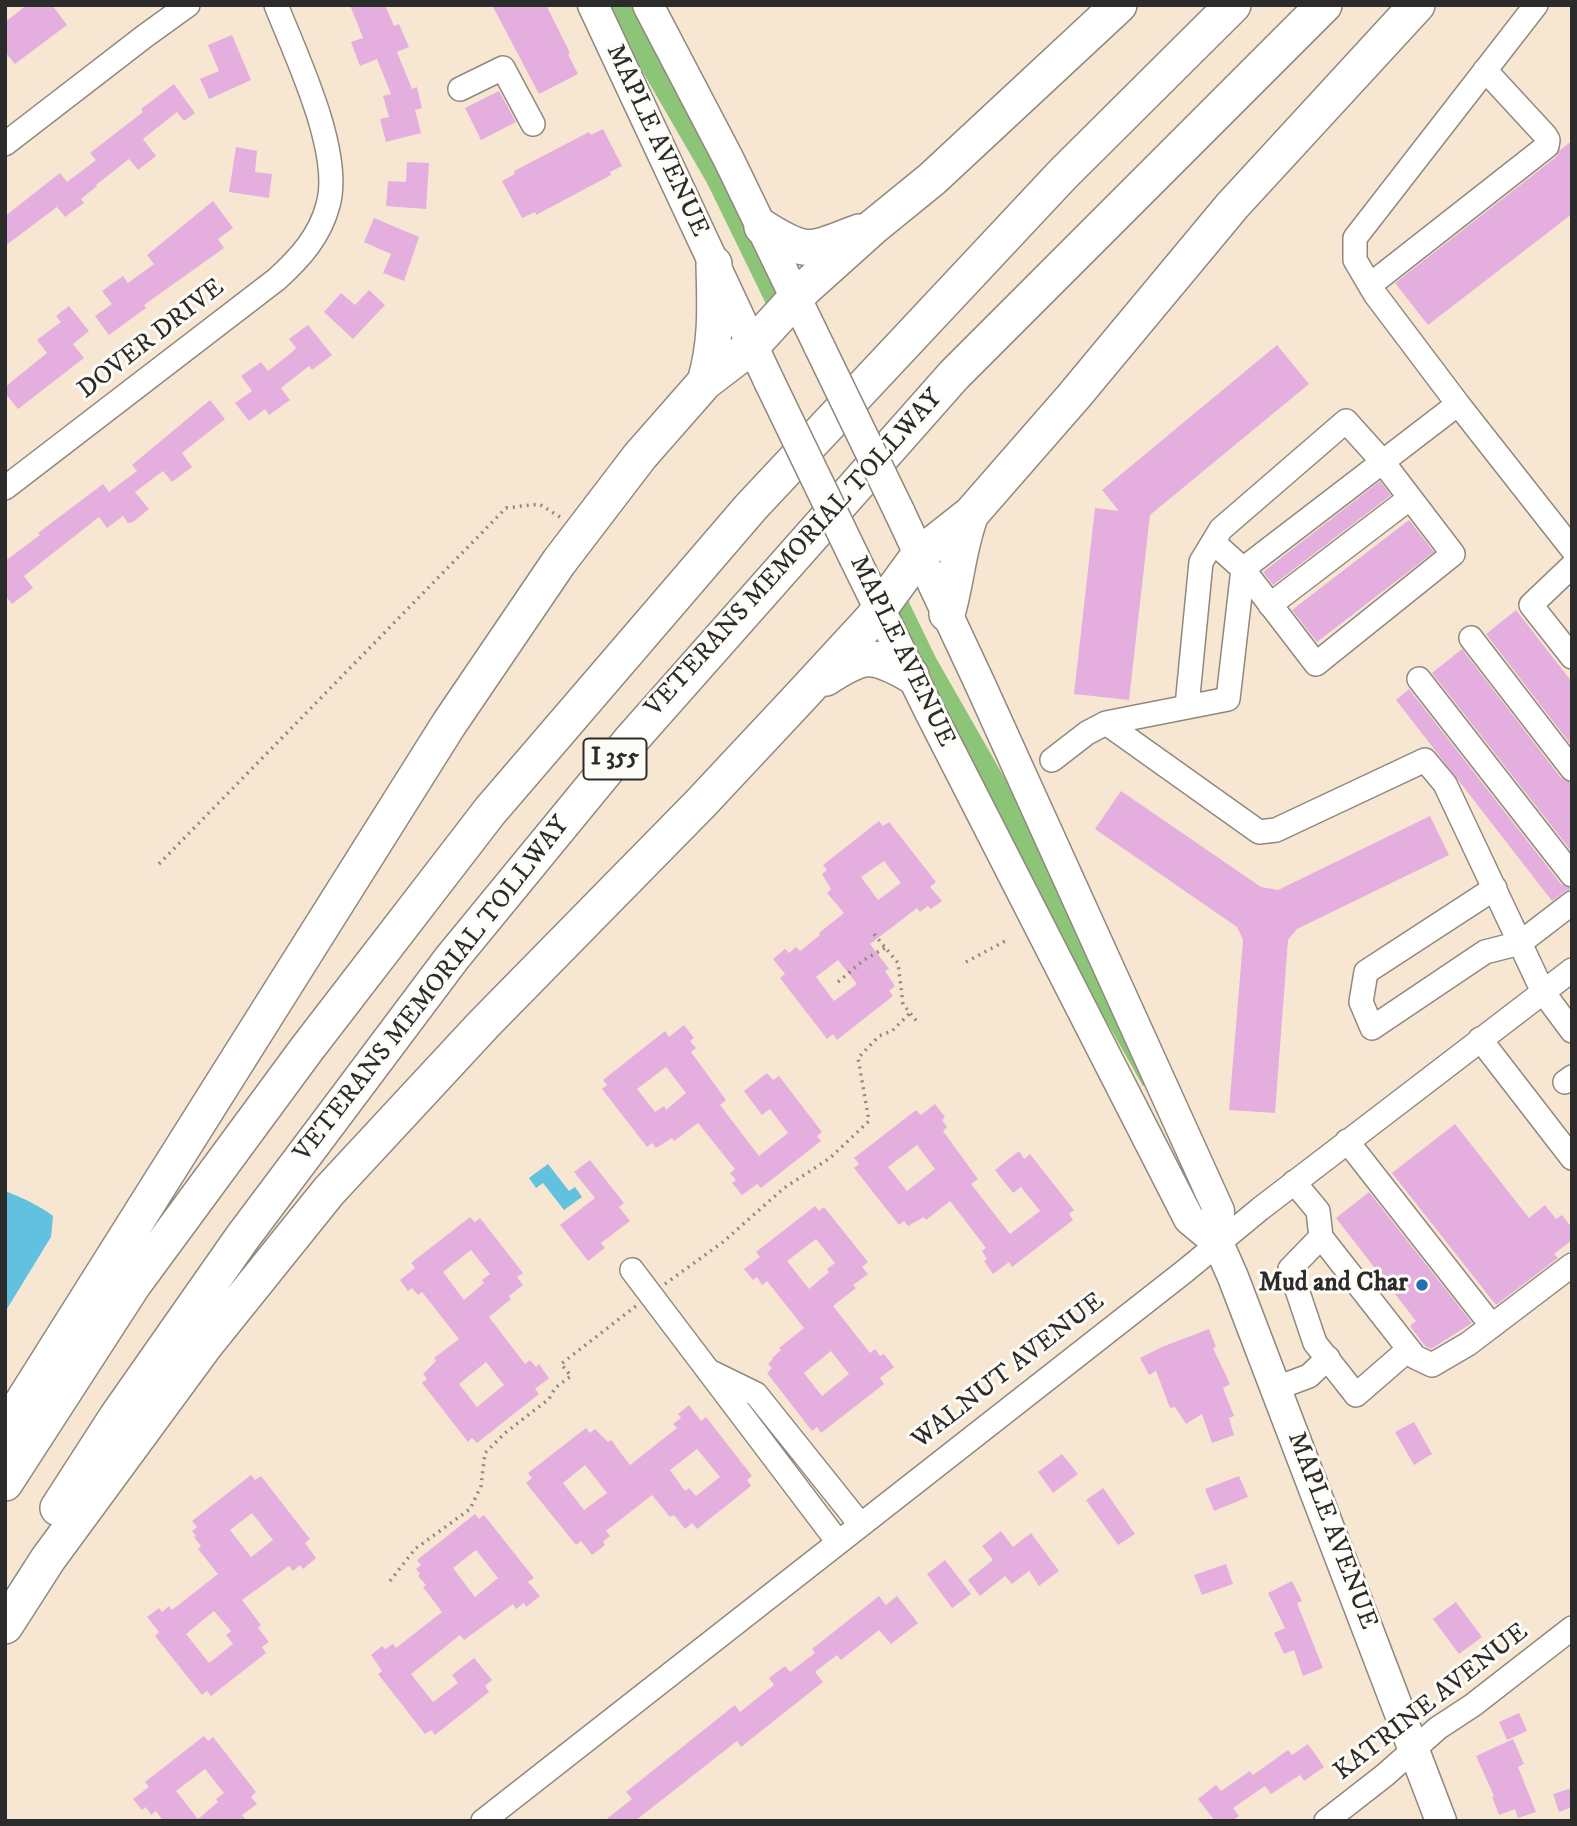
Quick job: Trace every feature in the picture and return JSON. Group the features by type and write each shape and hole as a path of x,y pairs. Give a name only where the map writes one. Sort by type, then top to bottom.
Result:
{"highway":[{"path":"5,1430 449,724 559,562 640,456 705,382 752,346 805,288 932,179 1119,5"},
{"name":"I 355","path":"5,1483 133,1285 315,1039 490,811 751,507 1063,174 1233,5"},
{"name":"VETERANS MEMORIAL TOLLWAY","path":"5,1595 116,1418 242,1238 452,958 622,750 954,375 1324,5"},
{"path":"5,1626 48,1559 198,1355 329,1191 484,1024 701,804 872,619 919,555 971,514 1082,387 1232,206 1417,5"},
{"path":"762,226 792,245 806,249 823,246 873,227"},
{"path":"705,382 713,354 714,264"},
{"path":"947,614 955,586 960,546 971,514"},
{"path":"803,694 850,662 867,657 880,659 911,675"}],"main road":[{"name":"MAPLE AVENUE","path":"593,5 752,346 911,675 1189,1219 1218,1243"},
{"name":"MAPLE AVENUE","path":"648,5 762,226 899,512 1219,1211 1218,1243 1277,1388 1441,1821"}],"street":[{"path":"5,145 187,5"},
{"name":"DOVER DRIVE","path":"6,486 277,279 304,252 321,224 329,204 331,187 328,149 276,5"},
{"path":"1536,5 1355,238 1355,260 1370,285 1458,404 1572,549"},
{"path":"460,89 503,68 533,124"},
{"path":"1370,285 1547,146 1545,135 1485,70"},
{"path":"1052,760 1087,733 1107,723 1228,699 1243,569 1458,404"},
{"path":"1187,706 1201,562 1213,542 1221,529 1346,421 1382,461 1453,554 1316,664 1243,569 1213,542"},
{"path":"1270,605 1410,498"},
{"path":"1572,566 1531,605 1572,657"},
{"path":"1471,638 1572,769"},
{"path":"1419,679 1572,875"},
{"path":"1107,723 1259,832 1276,831 1424,760 1445,784 1543,992 1572,1031"},
{"path":"1495,888 1366,972 1361,1002 1372,1028 1485,952 1520,943 1572,903"},
{"name":"WALNUT AVENUE","path":"483,1821 1294,1182 1572,970"},
{"path":"1480,1039 1572,1158"},
{"path":"1347,1141 1492,1326"},
{"path":"1294,1182 1318,1211 1321,1237 1415,1357 1432,1365 1468,1344 1572,1265"},
{"path":"1321,1237 1290,1269 1315,1343 1356,1395 1409,1349"},
{"path":"632,1270 838,1542"},
{"path":"1277,1388 1309,1376 1328,1359"},
{"path":"706,1369 756,1394 860,1524"},
{"name":"KATRINE AVENUE","path":"1326,1821 1385,1775 1438,1728 1473,1705 1572,1628"}],"path":[{"path":"159,864 506,508 539,504 582,532"},
{"path":"874,934 898,963 903,1004 918,1023"},
{"path":"966,961 1007,940"},
{"path":"838,982 864,960 885,948"},
{"path":"390,1581 415,1549 470,1509 481,1486 485,1453 505,1433 549,1399 555,1388 570,1376 561,1364 723,1242 785,1188 830,1158 869,1121 858,1058 879,1036 892,1031 910,1013"}],"green space":[{"path":"604,5 636,5 780,289 768,308 707,183"},
{"path":"905,594 936,658 1028,819 1150,1083 1143,1086 1048,918 890,607"}],"water":[{"path":"548,1164 569,1191 575,1187 582,1197 564,1210 543,1183 536,1188 529,1178"},
{"path":"5,1191 53,1216 51,1237 5,1312"}],"building":[{"path":"27,5 52,5 67,25 15,64 5,52 5,22"},
{"path":"350,5 385,5 394,26 399,24 409,47 397,52 412,89 417,87 422,108 415,110 421,133 386,142 380,119 389,117 383,96 391,94 377,59 360,66 351,42 363,38"},
{"path":"492,5 546,5 578,74 539,94"},
{"path":"232,35 251,80 209,99 200,79 219,71 208,45"},
{"path":"174,84 195,113 184,121 177,112 143,139 156,156 138,170 129,159 96,185 81,199 84,203 65,217 57,207 5,246 5,216 60,173 67,182 96,160 90,153"},
{"path":"499,91 516,122 481,140 465,108"},
{"path":"603,129 622,166 610,172 611,175 536,215 535,212 522,218 502,181 515,174 514,171 589,132 591,135"},
{"path":"1572,141 1572,214 1428,325 1395,283 1556,157 1560,150"},
{"path":"236,147 257,151 255,172 272,174 269,198 229,192"},
{"path":"407,162 429,163 426,209 386,206 388,181 406,182"},
{"path":"213,201 233,228 218,239 224,248 144,305 146,308 109,335 95,316 112,304 102,291 123,276 128,283 154,264 147,255"},
{"path":"374,218 419,237 404,281 383,273 391,254 364,242"},
{"path":"369,290 385,305 353,339 324,312 341,293 355,305"},
{"path":"69,306 89,331 73,344 84,358 18,409 5,393 5,387 47,353 37,340 61,322 56,316"},
{"path":"308,325 332,355 312,370 309,366 281,388 290,400 269,415 265,409 249,421 235,403 252,391 241,376 261,362 268,371 296,348 289,339"},
{"path":"1277,345 1309,384 1150,515 1129,700 1074,694 1095,508 1119,511 1102,490"},
{"path":"210,400 225,419 182,453 192,467 172,482 163,471 135,492 149,509 133,522 128,523 123,516 107,528 99,517 24,576 33,588 12,604 5,595 5,561 103,484 109,492 137,471 132,465"},
{"path":"1380,481 1391,495 1273,585 1263,572"},
{"path":"1409,520 1434,552 1317,642 1292,610"},
{"path":"1516,610 1572,682 1572,746 1486,634"},
{"path":"1462,649 1561,778 1572,783 1572,852 1432,673"},
{"path":"1409,689 1561,884 1572,889 1552,901 1396,700"},
{"path":"1121,791 1261,887 1278,890 1430,816 1449,855 1297,929 1288,940 1275,1113 1229,1110 1243,940 1237,927 1095,829"},
{"path":"879,821 883,826 889,822 936,882 930,887 942,901 931,909 928,906 920,912 917,908 870,944 889,969 885,971 895,986 889,991 893,996 837,1040 833,1034 827,1039 780,978 785,974 773,959 785,949 789,953 796,947 800,951 844,913 827,893 831,889 822,874 827,870 823,865","holes":["884,861 901,883 878,900 861,877","838,960 857,984 834,1001 816,977"]},
{"path":"684,1025 694,1038 690,1041 696,1048 691,1052 726,1100 720,1105 759,1156 788,1133 770,1109 762,1115 744,1091 767,1073 773,1080 779,1076 822,1132 817,1136 821,1141 761,1188 757,1184 742,1195 732,1183 736,1180 730,1173 735,1169 698,1123 674,1141 672,1138 656,1148 652,1143 647,1147 602,1089 607,1085 603,1080 665,1031 669,1037","holes":["666,1067 686,1093 666,1110 664,1106 655,1112 637,1089"]},
{"path":"935,1104 945,1117 942,1120 947,1127 943,1131 978,1179 971,1184 1010,1234 1040,1211 1021,1187 1013,1193 995,1170 1019,1151 1024,1159 1030,1154 1074,1210 1069,1214 1073,1220 1012,1267 1009,1262 993,1274 984,1261 987,1259 982,1251 986,1248 950,1201 926,1220 924,1217 908,1226 904,1221 899,1225 854,1168 859,1164 854,1158 916,1110 921,1115","holes":["917,1145 935,1169 907,1191 888,1167"]},
{"path":"1455,1124 1529,1218 1545,1205 1556,1219 1562,1215 1572,1228 1572,1240 1554,1254 1558,1258 1496,1305 1392,1173"},
{"path":"590,1160 624,1203 619,1207 630,1221 601,1243 605,1248 588,1261 560,1225 595,1198 574,1172"},
{"path":"1369,1192 1472,1323 1431,1349 1425,1346 1410,1326 1416,1321 1336,1218"},
{"path":"815,1206 819,1211 824,1207 868,1262 862,1267 868,1274 853,1285 856,1288 833,1306 870,1353 875,1349 880,1356 884,1354 894,1367 880,1378 884,1384 821,1433 817,1427 812,1431 767,1373 772,1368 768,1364 781,1350 779,1348 804,1328 767,1281 762,1285 757,1277 753,1280 744,1269 760,1257 756,1252","holes":["816,1239 835,1263 827,1269 829,1272 809,1289 787,1261","831,1351 849,1374 822,1396 804,1373"]},
{"path":"470,1217 475,1222 480,1218 523,1273 517,1277 523,1285 489,1317 525,1364 530,1360 536,1367 539,1364 549,1378 535,1389 539,1394 477,1443 472,1438 468,1442 422,1383 427,1379 423,1374 436,1361 434,1358 459,1339 422,1292 418,1295 412,1288 408,1291 400,1280 415,1268 411,1263","holes":["471,1250 490,1274 482,1280 484,1283 464,1300 443,1272","486,1362 504,1385 477,1407 459,1384"]},
{"path":"1209,1329 1216,1347 1213,1348 1230,1384 1223,1388 1234,1416 1229,1418 1234,1435 1212,1443 1202,1414 1186,1424 1175,1407 1170,1408 1156,1371 1149,1375 1140,1358"},
{"path":"689,1405 701,1421 706,1417 752,1476 747,1480 751,1486 697,1529 692,1523 685,1529 674,1515 670,1517 652,1495 606,1531 610,1536 603,1542 605,1545 592,1555 581,1541 576,1545 526,1483 532,1478 528,1473 586,1428 590,1433 595,1429 608,1442 611,1440 630,1465 677,1428 673,1424 681,1418 678,1414","holes":["697,1449 720,1477 696,1496 689,1488 685,1491 670,1470","585,1465 607,1493 584,1510 563,1483"]},
{"path":"1414,1422 1432,1454 1414,1465 1395,1432"},
{"path":"1062,1454 1078,1474 1053,1493 1038,1472"},
{"path":"251,1475 255,1480 261,1476 310,1539 305,1543 316,1558 303,1569 300,1565 293,1571 289,1566 242,1600 261,1625 258,1628 269,1642 262,1647 266,1653 211,1696 207,1691 202,1695 155,1636 159,1632 147,1617 159,1608 162,1612 169,1606 172,1610 218,1574 198,1549 201,1546 192,1531 197,1527 192,1521","holes":["252,1513 273,1540 251,1557 230,1530","214,1611 231,1631 226,1635 233,1644 209,1663 186,1634"]},
{"path":"1239,1476 1248,1497 1214,1511 1205,1489"},
{"path":"1103,1488 1135,1534 1118,1545 1086,1500"},
{"path":"475,1514 479,1519 484,1515 534,1578 528,1582 540,1596 526,1607 524,1603 516,1609 513,1604 464,1640 460,1635 411,1674 433,1702 458,1683 452,1675 474,1658 492,1680 485,1686 489,1692 435,1735 431,1730 425,1734 378,1674 382,1671 371,1655 382,1646 385,1649 393,1644 396,1648 442,1612 423,1587 426,1585 418,1576 420,1574 416,1569 421,1565 417,1560","holes":["476,1550 498,1578 475,1597 453,1568"]},
{"path":"1001,1531 1013,1547 1031,1533 1059,1571 1039,1586 1029,1571 1012,1584 1005,1576 980,1596 968,1580 993,1560 982,1546"},
{"path":"945,1560 971,1594 952,1608 927,1574"},
{"path":"1226,1564 1233,1584 1202,1595 1194,1575"},
{"path":"1292,1581 1302,1601 1297,1603 1323,1668 1303,1676 1294,1650 1284,1654 1274,1633 1285,1628 1268,1593"},
{"path":"879,1596 886,1605 897,1596 918,1623 891,1644 879,1630 841,1660 837,1655 815,1672 823,1682 741,1747 737,1741 635,1821 604,1821 632,1799 626,1792 735,1705 740,1712 774,1685 769,1678 785,1666 790,1672 815,1653 812,1649"},
{"path":"1456,1602 1482,1637 1459,1654 1433,1619"},
{"path":"1519,1713 1527,1731 1507,1740 1499,1722"},
{"path":"204,1736 208,1741 213,1737 256,1792 251,1797 257,1804 242,1815 247,1821 163,1821 156,1811 151,1815 146,1807 142,1810 133,1799 149,1787 145,1782","holes":["205,1769 224,1793 216,1799 218,1802 198,1819 176,1791"]},
{"path":"1513,1739 1524,1764 1518,1767 1536,1812 1518,1818 1515,1809 1499,1815 1492,1797 1494,1796 1476,1756"},
{"path":"1308,1744 1324,1767 1304,1781 1300,1775 1271,1794 1265,1786 1233,1808 1239,1816 1232,1821 1215,1821 1198,1799 1216,1785 1221,1791 1250,1771 1253,1775 1288,1750 1292,1755"},
{"path":"1572,1788 1572,1807 1559,1812 1553,1794"}],"place":[{"name":"Mud and Char","path":"1422,1285"}]}
